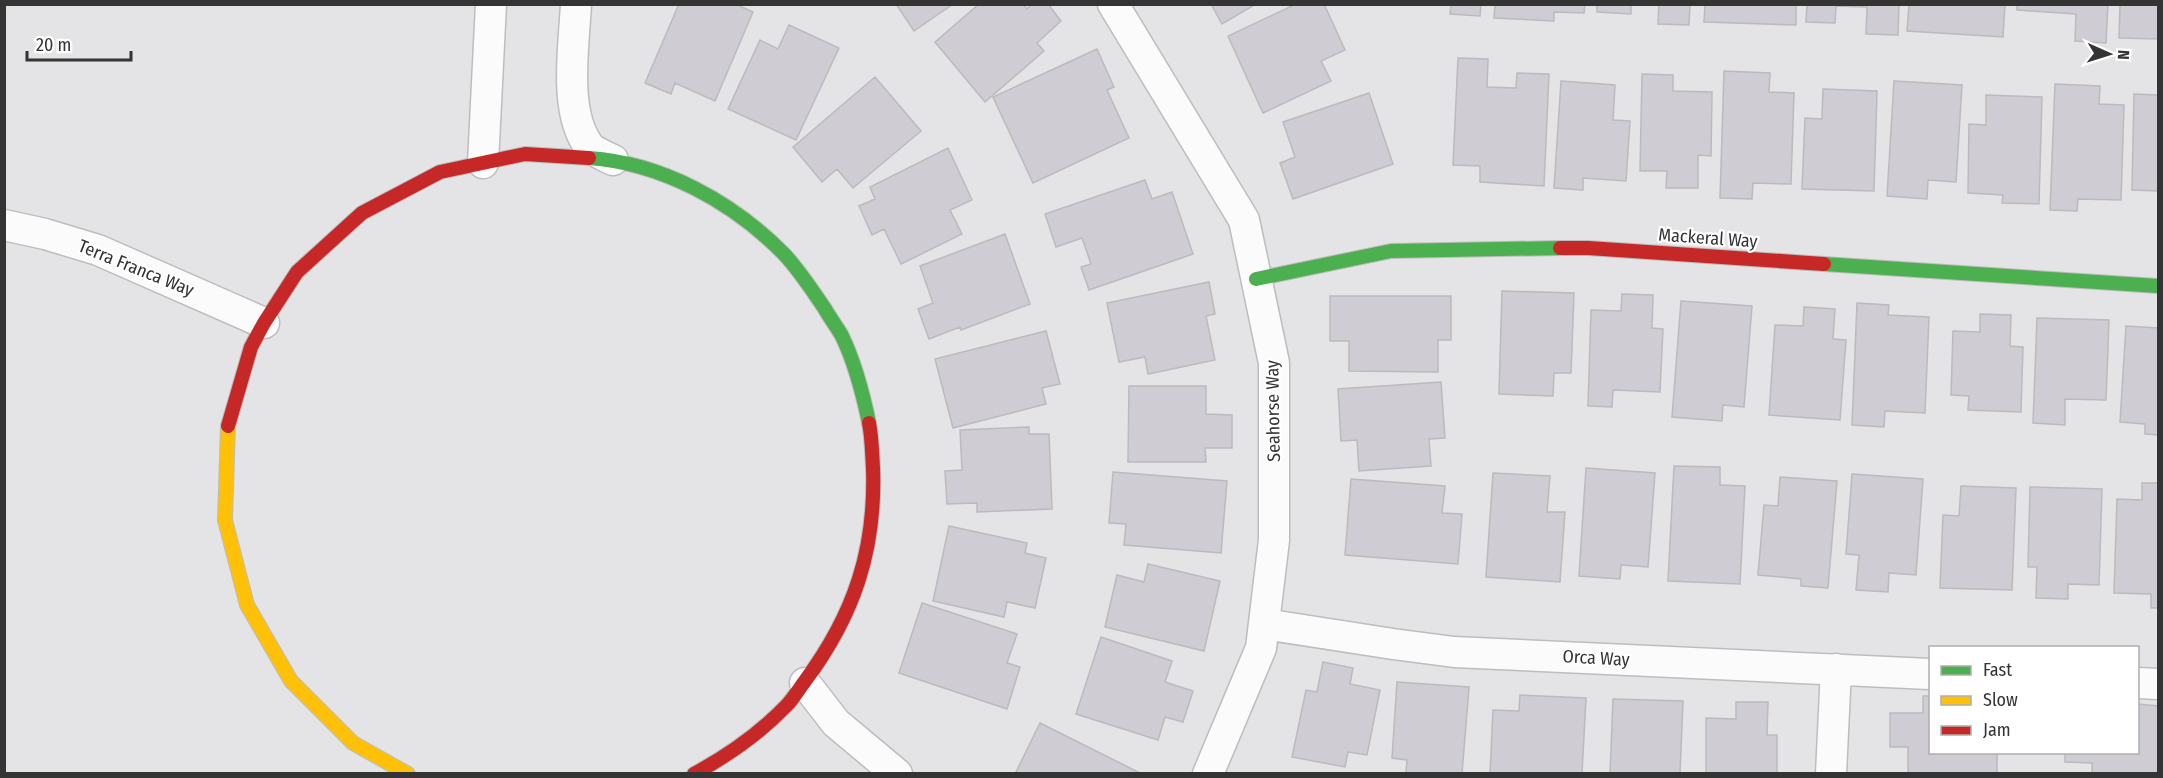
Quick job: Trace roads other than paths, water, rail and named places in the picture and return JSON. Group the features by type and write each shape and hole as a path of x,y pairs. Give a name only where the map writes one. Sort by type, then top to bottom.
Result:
{"street":[{"path":"483,163 491,4"},
{"path":"576,4 572,98 575,116 590,148 613,160"},
{"name":"Seahorse Way","path":"1113,4 1244,220 1274,363 1274,540 1261,648 1208,774"},
{"path":"408,774 353,742 291,681 247,605 225,520 226,431 251,347 297,272 362,213 440,172 525,154 613,160 645,168 706,194 734,212 785,255 806,280 842,336 864,399 871,432 874,499 871,532 864,564 845,616 824,656 786,706 764,726 716,762 694,774"},
{"name":"Terra Franca Way","path":"4,225 45,234 98,250 264,323"},
{"name":"Mackeral Way","path":"1256,279 1391,251 1588,248 2158,286"},
{"name":"Orca Way","path":"1264,624 1454,652 1929,674"},
{"path":"1831,774 1836,669"},
{"path":"805,683 836,723 897,774"},
{"path":"2139,683 2158,684"}]}
